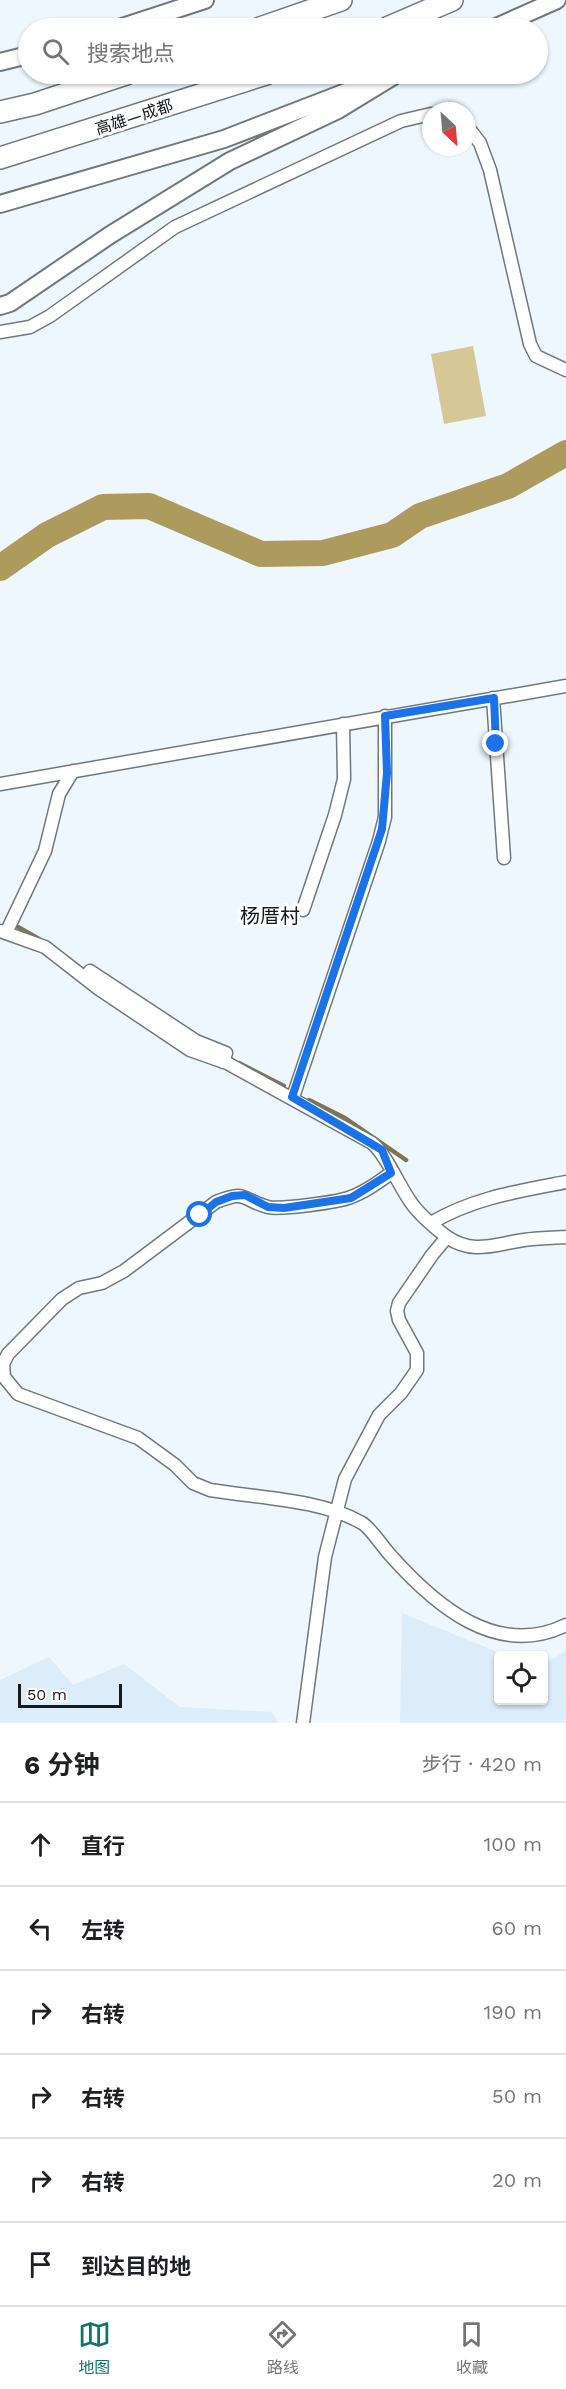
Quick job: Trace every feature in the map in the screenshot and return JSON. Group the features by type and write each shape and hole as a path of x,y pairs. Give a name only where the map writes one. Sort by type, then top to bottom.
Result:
{"highway":[{"path":"289,18 341,0"},
{"path":"410,18 452,0"},
{"path":"0,112 35,104 96,84"},
{"name":"高雄—成都","path":"0,158 234,84"}],"street":[{"path":"149,18 205,0"},
{"path":"516,18 556,0"},
{"path":"0,62 18,58"},
{"path":"0,204 224,139 369,84"},
{"path":"5,304 230,160 338,110 379,84"},
{"path":"0,332 30,327 51,316 175,228 401,121 422,116"},
{"path":"476,138 490,170 530,344 536,356 566,370"},
{"path":"0,784 566,686"},
{"path":"494,698 504,858"},
{"path":"292,1097 379,842 385,806 385,716"},
{"path":"303,910 335,815 344,779 343,724"},
{"path":"73,771 59,794 45,851 3,932 45,947 193,1045 224,1058 377,1146 382,1150 391,1173 412,1204 457,1244 484,1248 524,1239 566,1237"},
{"path":"391,1173 351,1198 284,1208 268,1207 245,1195 232,1196 216,1202 124,1270 102,1282 79,1288 62,1299 8,1354 3,1364 4,1377 18,1395 138,1438 175,1465 193,1483 210,1490 336,1510 365,1524 396,1562 449,1612 478,1628 507,1634 534,1634 566,1625"},
{"path":"431,1223 456,1208 493,1196 566,1182"},
{"path":"303,1723 325,1557 345,1479 379,1415 401,1393 417,1371 417,1353 397,1311 432,1255 447,1237"}],"shaded area":[{"path":"473,346 486,416 444,424 431,354"},
{"path":"402,1613 495,1651 494,1705 548,1705 548,1662 566,1651 566,1723 400,1723"},
{"path":"49,1657 73,1685 124,1664 180,1707 272,1712 278,1723 0,1723 0,1680"}],"waterway":[{"path":"0,568 47,535 103,507 149,506 261,554 323,553 392,535 420,516 508,486 566,453"},
{"path":"18,927 39,939"},
{"path":"239,1063 284,1086"},
{"path":"309,1100 345,1118 406,1160"}],"district":[{"name":"杨厝村","path":"270,916"}],"route":[{"path":"200,1215 216,1202 232,1196 245,1195 268,1207 284,1208 351,1198 391,1173 382,1150 292,1097 379,842 385,817 387,773 385,716 494,698 496,744"}]}
